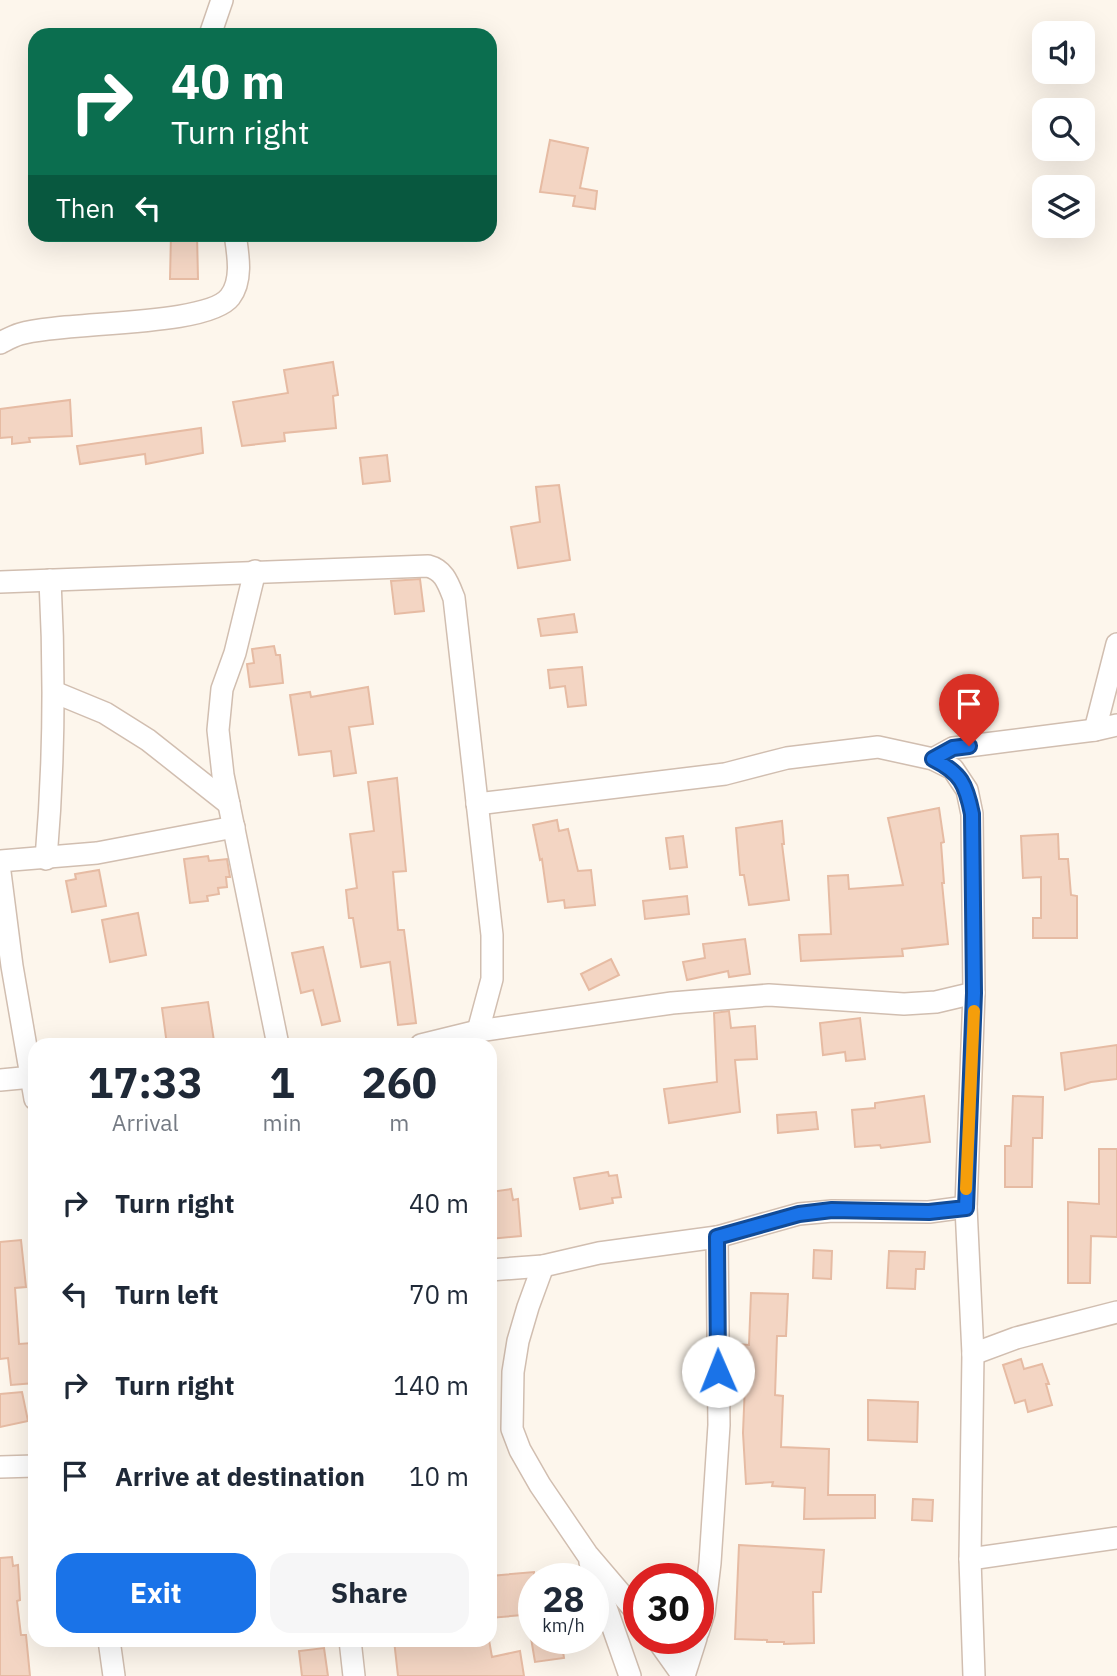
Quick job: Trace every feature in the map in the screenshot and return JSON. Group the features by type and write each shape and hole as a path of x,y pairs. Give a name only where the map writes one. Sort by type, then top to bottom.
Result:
{"street":[{"path":"213,28 222,0"},
{"path":"0,343 21,334 72,326 170,317 208,310 230,298 239,273 236,242"},
{"path":"0,582 255,571 428,566 438,569 447,580 454,598 492,935 492,979 478,1031"},
{"path":"255,571 235,653 222,689 219,740 229,804 277,1038"},
{"path":"46,859 54,692 50,580"},
{"path":"1095,730 1117,644"},
{"path":"54,692 105,713 148,740 229,804"},
{"path":"933,759 953,748 1117,725"},
{"path":"477,804 725,774 788,758 878,747 933,759 953,769 967,790 972,814 974,993 966,1208 973,1354 970,1559 974,1676"},
{"path":"0,861 97,853 234,827"},
{"path":"0,872 12,966 28,1055"},
{"path":"450,1038 478,1031 672,1003 769,995 904,1004 936,1002 974,993"},
{"path":"0,1080 28,1077"},
{"path":"497,1269 543,1266 599,1253 717,1237 799,1214 832,1210 929,1212 966,1208"},
{"path":"710,1563 719,1425 717,1237"},
{"path":"543,1266 528,1307 513,1371 512,1429 520,1450 540,1485 587,1554 623,1596"},
{"path":"973,1354 1016,1338 1117,1312"},
{"path":"0,1467 28,1466"},
{"path":"970,1559 1117,1538"},
{"path":"587,1554 630,1676"},
{"path":"110,1647 114,1676"},
{"path":"351,1647 354,1676"},
{"path":"668,1654 684,1676"},
{"path":"684,1676 691,1654"}],"building":[{"path":"550,140 588,148 580,188 597,191 595,209 573,206 575,196 540,192"},
{"path":"171,242 197,242 198,279 170,279"},
{"path":"333,362 338,395 333,396 336,428 284,433 285,441 242,446 233,402 288,393 284,370"},
{"path":"70,400 72,436 29,438 30,442 12,444 12,437 0,438 0,409"},
{"path":"201,428 203,453 146,464 145,454 80,464 77,446"},
{"path":"387,455 390,481 363,484 360,458"},
{"path":"559,485 570,560 518,568 511,527 540,522 536,487"},
{"path":"420,579 424,611 395,614 391,581"},
{"path":"574,614 577,632 541,636 538,619"},
{"path":"274,646 276,655 280,655 283,683 250,687 247,664 254,663 252,649"},
{"path":"582,667 586,705 568,707 565,686 550,688 548,670"},
{"path":"368,687 373,724 349,727 356,773 334,776 331,751 299,755 290,695 310,692 311,697"},
{"path":"397,778 406,871 393,872 398,930 404,930 416,1023 398,1025 390,962 361,967 353,918 349,918 346,890 357,888 350,834 374,831 368,782"},
{"path":"939,808 944,842 941,843 942,883 948,944 902,949 903,956 801,961 799,935 831,934 828,876 848,875 849,889 903,885 888,818"},
{"path":"557,820 559,831 568,829 578,871 591,870 595,905 565,908 564,900 548,902 542,859 540,860 533,825"},
{"path":"782,821 789,900 749,905 744,875 740,875 736,828"},
{"path":"1058,834 1059,859 1068,859 1071,895 1077,896 1077,938 1033,938 1033,918 1041,918 1041,877 1023,878 1021,836"},
{"path":"683,836 687,867 670,869 666,838"},
{"path":"208,856 209,861 227,859 230,877 226,877 227,887 218,888 219,894 207,896 208,901 190,903 184,859"},
{"path":"99,870 106,906 72,912 66,881 76,879 75,874"},
{"path":"687,896 689,914 645,919 643,901"},
{"path":"138,913 146,955 110,962 102,920"},
{"path":"745,939 750,974 729,977 728,971 687,980 683,962 705,958 703,944"},
{"path":"323,947 340,1021 322,1025 313,990 301,993 292,953"},
{"path":"611,959 619,975 589,990 581,974"},
{"path":"208,1002 214,1038 166,1038 162,1008"},
{"path":"729,1011 731,1028 755,1026 757,1059 735,1060 740,1112 669,1123 664,1089 717,1082 714,1013"},
{"path":"860,1018 865,1059 846,1061 845,1052 823,1055 820,1023"},
{"path":"1117,1045 1117,1079 1091,1082 1065,1090 1061,1053"},
{"path":"924,1096 930,1142 881,1148 880,1145 855,1147 852,1110 875,1108 875,1103"},
{"path":"1013,1096 1043,1097 1042,1138 1033,1138 1032,1187 1005,1187 1005,1146 1011,1146"},
{"path":"816,1112 818,1129 778,1133 777,1115"},
{"path":"1099,1149 1117,1149 1117,1237 1091,1236 1090,1283 1068,1283 1068,1202 1099,1204"},
{"path":"608,1172 609,1176 617,1175 621,1197 612,1198 613,1203 580,1209 574,1178"},
{"path":"511,1189 513,1200 518,1199 521,1236 497,1238 497,1191"},
{"path":"21,1240 26,1287 15,1288 19,1344 28,1343 28,1384 11,1385 8,1358 0,1359 0,1242"},
{"path":"814,1250 832,1251 831,1279 813,1278"},
{"path":"889,1251 925,1252 924,1269 916,1269 915,1289 887,1288"},
{"path":"751,1293 788,1294 786,1336 777,1336 775,1395 783,1396 781,1447 829,1449 828,1495 875,1495 875,1518 804,1519 805,1488 772,1486 773,1482 746,1484 743,1433 745,1384 737,1384 738,1344 749,1345"},
{"path":"1021,1359 1024,1369 1042,1364 1052,1405 1028,1412 1025,1400 1015,1403 1003,1365"},
{"path":"22,1392 28,1421 0,1427 0,1394"},
{"path":"868,1400 918,1402 917,1442 868,1440"},
{"path":"913,1499 933,1500 932,1521 912,1520"},
{"path":"739,1545 824,1550 821,1592 813,1592 814,1643 784,1644 767,1640 735,1639"},
{"path":"12,1557 13,1566 18,1565 20,1600 17,1601 21,1635 26,1635 30,1676 0,1676 0,1558"},
{"path":"518,1573 518,1615 497,1617 497,1575"},
{"path":"395,1647 490,1647 492,1657 518,1651 524,1676 398,1676"},
{"path":"324,1648 328,1676 302,1676 299,1651"},
{"path":"534,1654 563,1654 564,1658 535,1662"}],"slow traffic":[{"path":"966,1189 974,1011"}],"route":[{"path":"718,1371 717,1237 799,1214 832,1210 929,1212 966,1208 974,993 972,814 967,790 953,769 933,759 953,748 969,746"}]}
